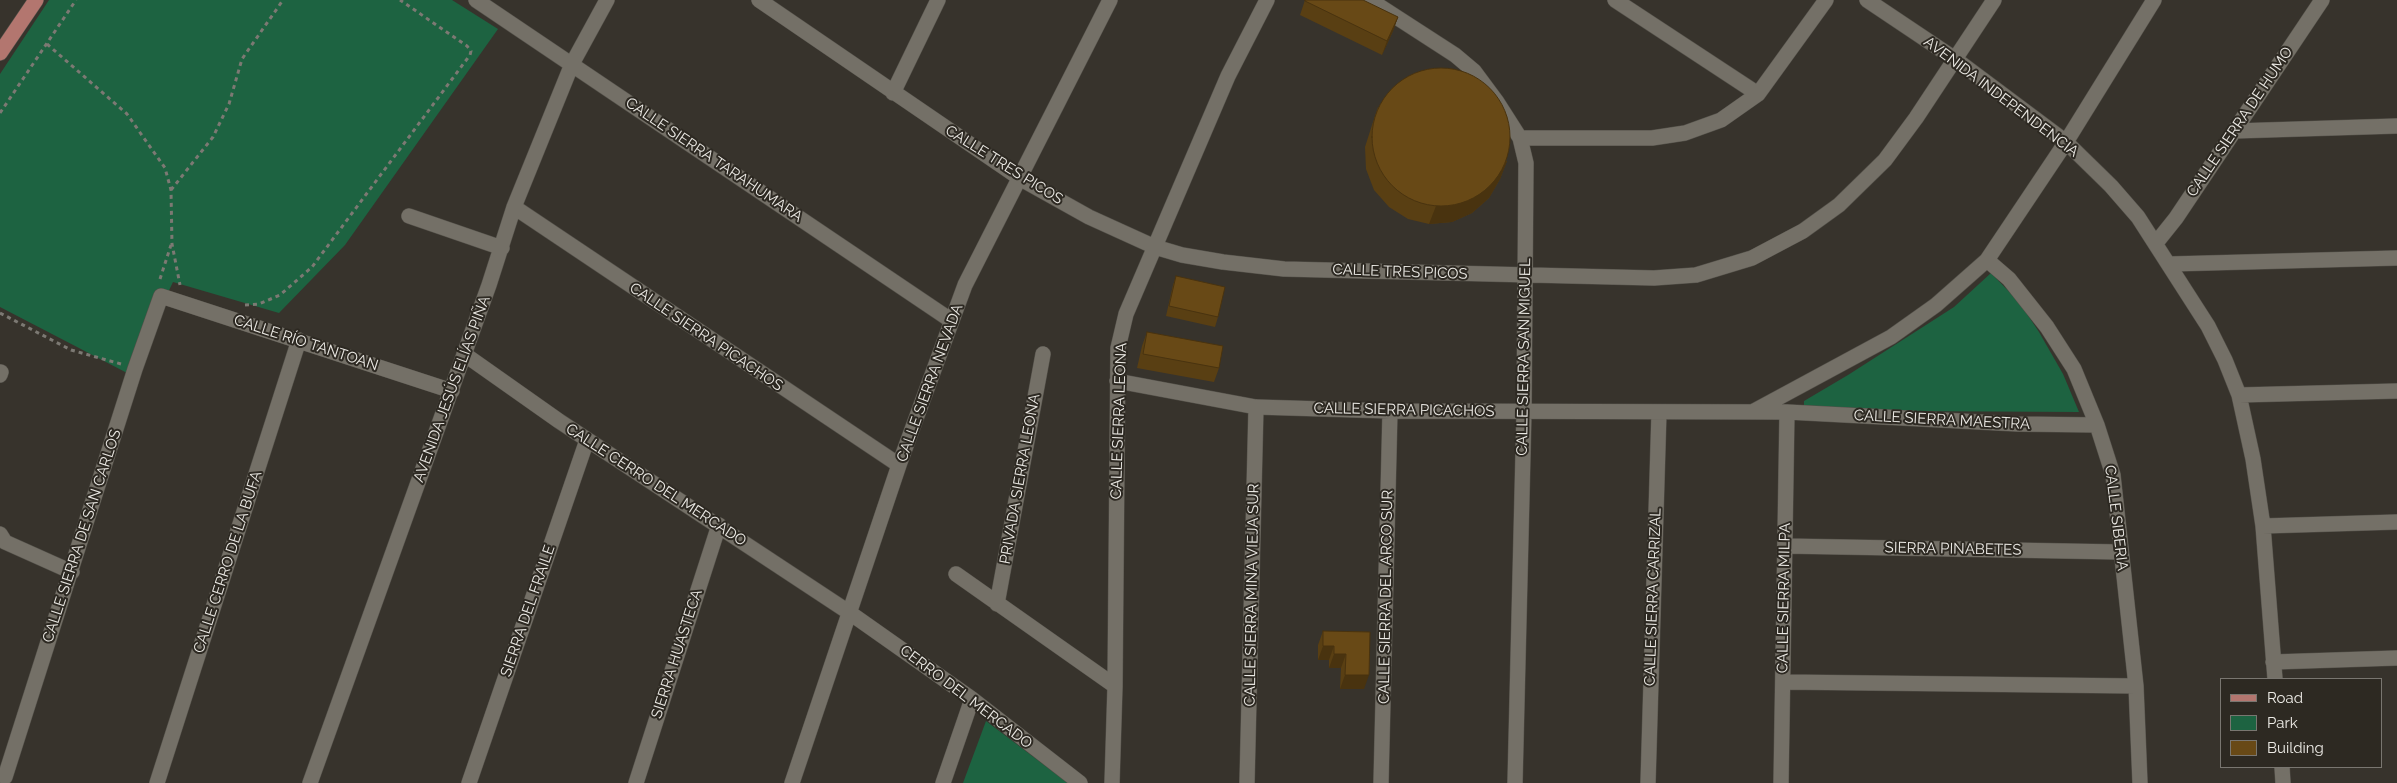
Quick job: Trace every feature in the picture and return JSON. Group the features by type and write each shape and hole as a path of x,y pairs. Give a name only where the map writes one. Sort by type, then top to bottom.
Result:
{"main road":[{"path":"1,49 36,0"}],"street":[{"name":"CALLE SIERRA TARAHUMARA","path":"476,0 952,321"},
{"name":"AVENIDA JESÚS ELÍAS PIÑA","path":"310,783 452,391 502,248 514,207 572,64 607,0"},
{"name":"CALLE TRES PICOS","path":"759,0 1021,179 1089,217 1156,246 1182,255 1284,269 1654,278 1696,274 1752,258 1803,231 1839,205 1885,160 1916,118 1994,0"},
{"path":"894,92 938,0"},
{"name":"CALLE SIERRA NEVADA","path":"792,783 899,465 966,286 1110,0"},
{"name":"CALLE SIERRA LEONA","path":"1112,783 1115,686 1118,348 1126,314 1228,76 1267,0"},
{"name":"CALLE SIERRA SAN MIGUEL","path":"1370,0 1455,54 1474,71 1520,138 1526,163 1524,412 1515,783"},
{"path":"1615,0 1758,94"},
{"path":"1520,138 1652,138 1685,133 1721,120 1758,94 1826,0"},
{"name":"AVENIDA INDEPENDENCIA","path":"1867,0 1955,59 2066,142 2111,186 2138,217 2170,264 2208,326 2225,360 2239,395 2253,460 2263,526 2275,678"},
{"name":"CALLE SIERRA PICACHOS","path":"1752,412 1891,337 1936,305 1986,260 2066,142 2154,0"},
{"name":"CALLE SIERRA DE HUMO","path":"2156,243 2176,218 2322,0"},
{"path":"2234,131 2397,126"},
{"name":"CALLE SIERRA PICACHOS","path":"514,207 899,465"},
{"path":"409,216 502,248"},
{"path":"2170,264 2397,258"},
{"name":"CALLE SIBERIA","path":"1986,260 2010,279 2047,327 2074,369 2097,425 2113,474 2136,686 2140,783"},
{"name":"CALLE RÍO TANTOAN","path":"161,296 452,391"},
{"name":"CALLE SIERRA DE SAN CARLOS","path":"6,778 135,369 161,296"},
{"name":"CALLE CERRO DE LA BUFA","path":"156,783 299,340"},
{"name":"CALLE CERRO DEL MERCADO","path":"464,354 587,440 719,525 850,613"},
{"name":"PRIVADA SIERRA LEONA","path":"997,604 1043,354"},
{"name":"CALLE SIERRA PICACHOS","path":"1117,381 1256,407 1390,411 1787,412"},
{"path":"2239,395 2397,391"},
{"name":"CALLE SIERRA MINA VIEJA SUR","path":"1247,783 1256,407"},
{"name":"CALLE SIERRA DEL ARCO SUR","path":"1381,783 1390,411"},
{"name":"CALLE SIERRA CARRIZAL","path":"1648,783 1659,412"},
{"name":"CALLE SIERRA MAESTRA","path":"1787,412 2018,424 2097,425"},
{"name":"CALLE SIERRA MILPA","path":"1781,783 1787,412"},
{"name":"SIERRA DEL FRAILE","path":"469,783 587,440"},
{"path":"2263,526 2397,522"},
{"name":"SIERRA HUASTECA","path":"636,783 719,525"},
{"path":"0,534 6,542 72,572"},
{"name":"SIERRA PINABETES","path":"1785,546 2120,552"},
{"path":"956,574 1115,686"},
{"name":"CERRO DEL MERCADO","path":"850,613 972,699 1080,783"},
{"path":"2273,662 2397,658"},
{"path":"1783,682 2136,686"},
{"path":"943,783 972,699"},
{"path":"2282,768 2283,783"}],"path":[{"path":"0,113 76,0"},
{"path":"171,190 214,137 229,104 242,59 284,0"},
{"path":"239,305 259,304 280,295 312,268 470,55 471,51 467,46 400,0"},
{"path":"47,44 127,114 165,168 171,190 172,244 178,281 183,288"},
{"path":"161,296 157,289 172,244"},
{"path":"0,313 71,350 135,369"}],"green space":[{"path":"49,0 452,0 498,29 345,245 279,313 173,282 129,374 0,307 0,74"},
{"path":"1991,273 2019,302 2039,332 2063,374 2079,412 1901,411 1804,408 1804,401 1954,307"},
{"path":"986,721 1068,783 963,783"}],"building":[{"path":"1305,0 1363,0 1398,17 1387,41"},
{"path":"1441,68 1467,73 1490,88 1505,111 1510,137 1505,163 1490,186 1467,201 1441,206 1415,201 1392,186 1377,163 1372,137 1377,111 1392,88 1415,73"},
{"path":"1176,276 1225,287 1218,317 1169,306"},
{"path":"1147,332 1223,346 1219,368 1143,354"},
{"path":"1323,631 1370,632 1369,675 1345,675 1346,654 1334,654 1334,646 1323,646"}]}
